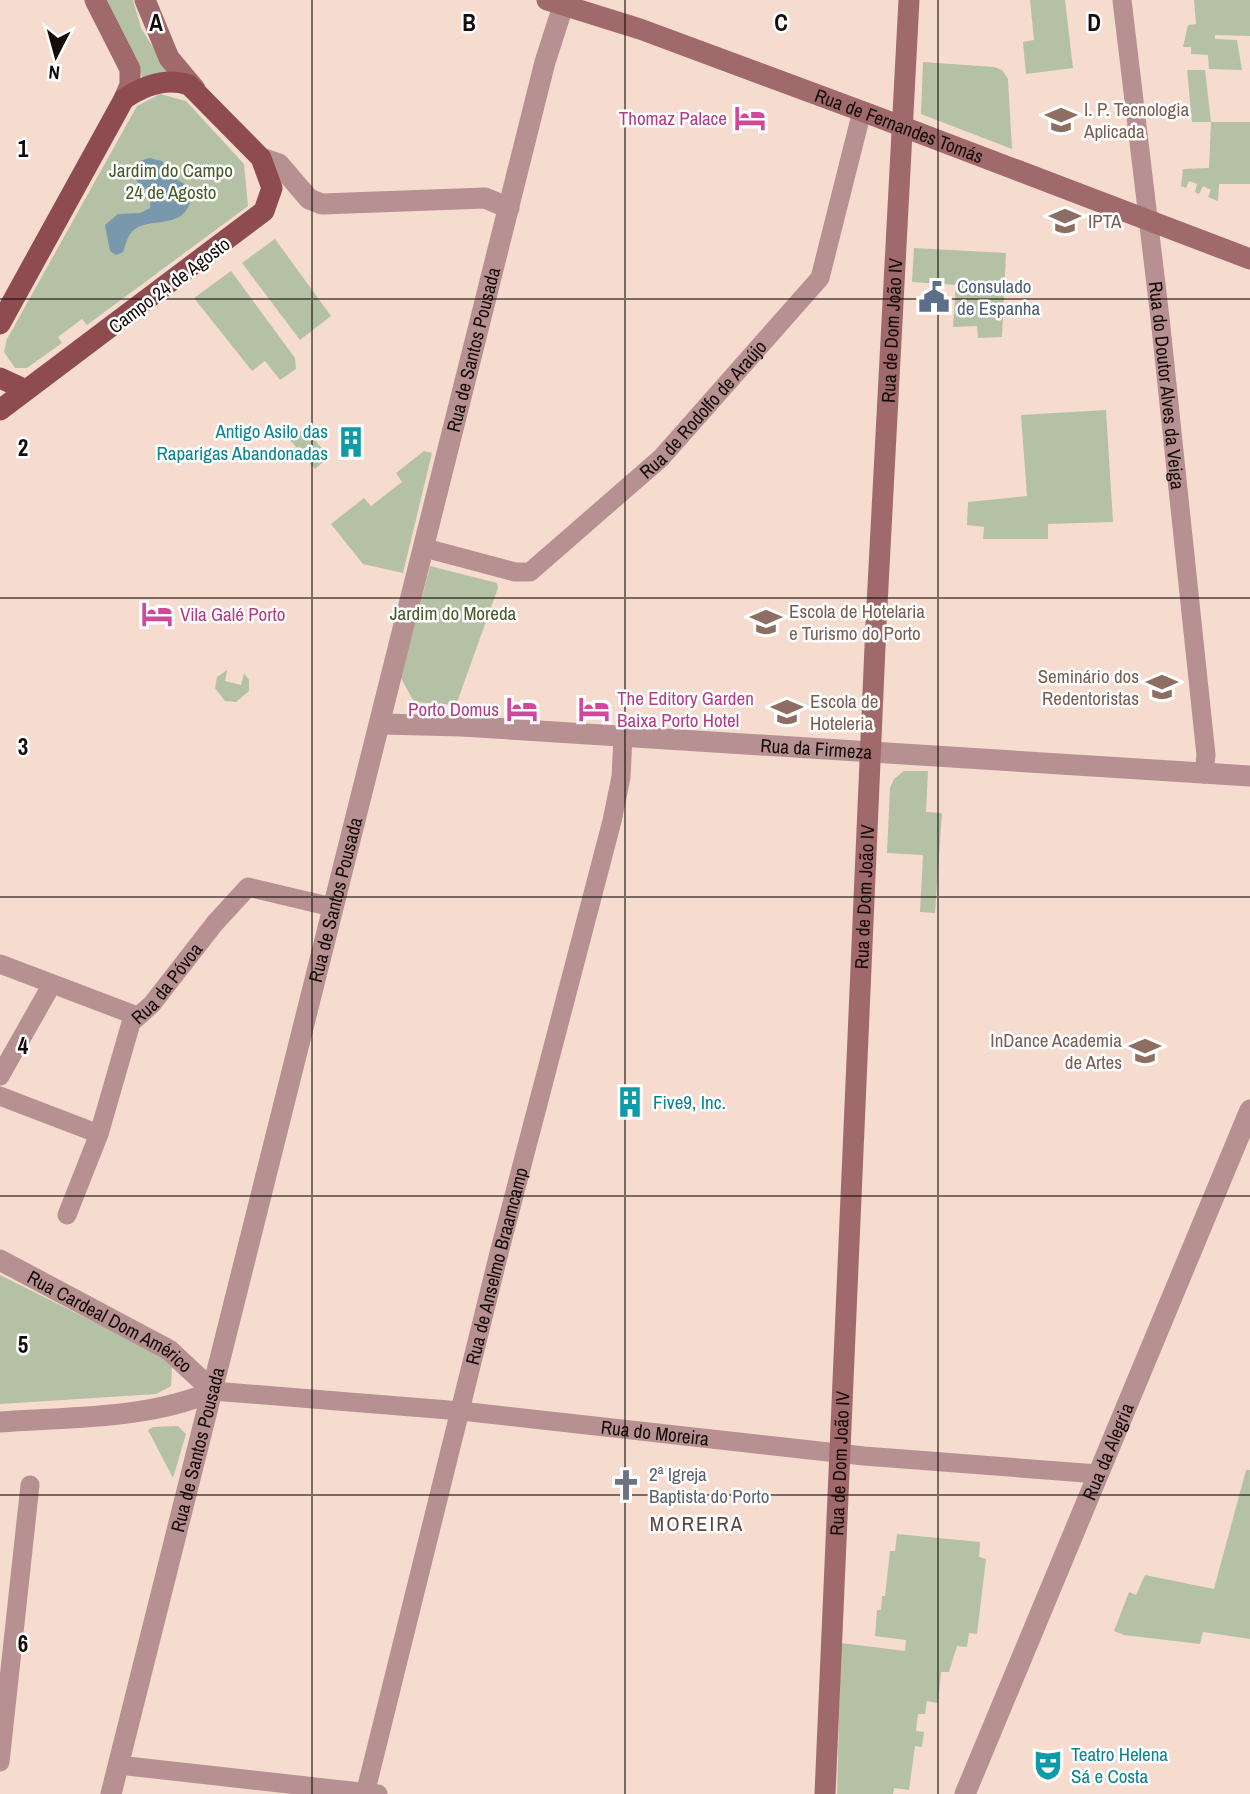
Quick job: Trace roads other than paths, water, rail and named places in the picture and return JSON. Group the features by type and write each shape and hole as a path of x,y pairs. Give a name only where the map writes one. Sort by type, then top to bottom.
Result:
{"main road":[{"path":"0,324 130,85 130,69 95,0"},
{"name":"Campo 24 de Agosto","path":"0,410 264,211 272,188 261,158 169,58 155,31 145,0"},
{"name":"Rua de Dom João IV","path":"825,1794 870,752 909,0"},
{"name":"Rua de Fernandes Tomás","path":"558,2 640,29 901,125 1250,259"},
{"path":"124,99 159,83 183,83 195,89"},
{"path":"0,377 26,390"}],"street":[{"name":"Rua do Doutor Alves da Veiga","path":"1122,0 1177,463 1206,755 1204,774"},
{"name":"Rua de Santos Pousada","path":"111,1794 332,907 425,548 558,2"},
{"name":"Rua de Rodolfo de Araújo","path":"425,548 515,572 530,572 661,458 820,278 862,111"},
{"name":"Campo 24 de Agosto","path":"261,158 279,164 309,199 322,204 485,198 509,208"},
{"name":"Rua da Firmeza","path":"381,724 462,726 1250,776"},
{"name":"Rua de Anselmo Braamcamp","path":"370,1794 461,1411 609,830 621,777 623,737"},
{"name":"Rua da Póvoa","path":"67,1215 99,1135 127,1031 137,1016 152,1004 215,923 248,887 332,907"},
{"path":"0,964 137,1016"},
{"path":"0,1076 52,984"},
{"path":"3,1104 99,1135"},
{"name":"Rua da Alegria","path":"965,1794 1250,1110"},
{"name":"Rua Cardeal Dom Américo","path":"0,1260 169,1349 213,1391"},
{"name":"Rua do Moreira","path":"213,1391 461,1411 841,1454 1098,1474"},
{"path":"0,1422 155,1409 189,1402 213,1391"},
{"path":"0,1762 30,1485"},
{"path":"118,1765 241,1787 370,1794"}],"water":[{"path":"149,158 162,161 171,176 188,186 190,203 178,218 135,229 123,252 116,255 110,251 105,225 118,214 140,213 150,208 151,193 138,183 133,174 137,162"}],"place":[{"name":"Thomaz Palace","path":"750,118"},
{"name":"I. P. Tecnologia Aplicada","path":"1061,120"},
{"name":"IPTA","path":"1065,221"},
{"name":"Consulado de Espanha","path":"934,297"},
{"name":"Antigo Asilo das Raparigas Abandonadas","path":"351,442"},
{"name":"Vila Galé Porto","path":"157,614"},
{"name":"Escola de Hotelaria e Turismo do Porto","path":"766,622"},
{"name":"Seminário dos Redentoristas","path":"1162,687"},
{"name":"Porto Domus","path":"522,709"},
{"name":"The Editory Garden Baixa Porto Hotel","path":"594,709"},
{"name":"Escola de Hoteleria","path":"787,712"},
{"name":"InDance Academia de Artes","path":"1145,1051"},
{"name":"Five9, Inc.","path":"630,1102"},
{"name":"2ª Igreja Baptista do Porto","path":"626,1485"},
{"name":"Teatro Helena Sá e Costa","path":"1048,1765"}],"district":[{"name":"MOREIRA","path":"697,1524"}],"park label":[{"name":"Jardim do Campo 24 de Agosto","path":"171,181"},
{"name":"Jardim do Moreda","path":"453,613"}]}
